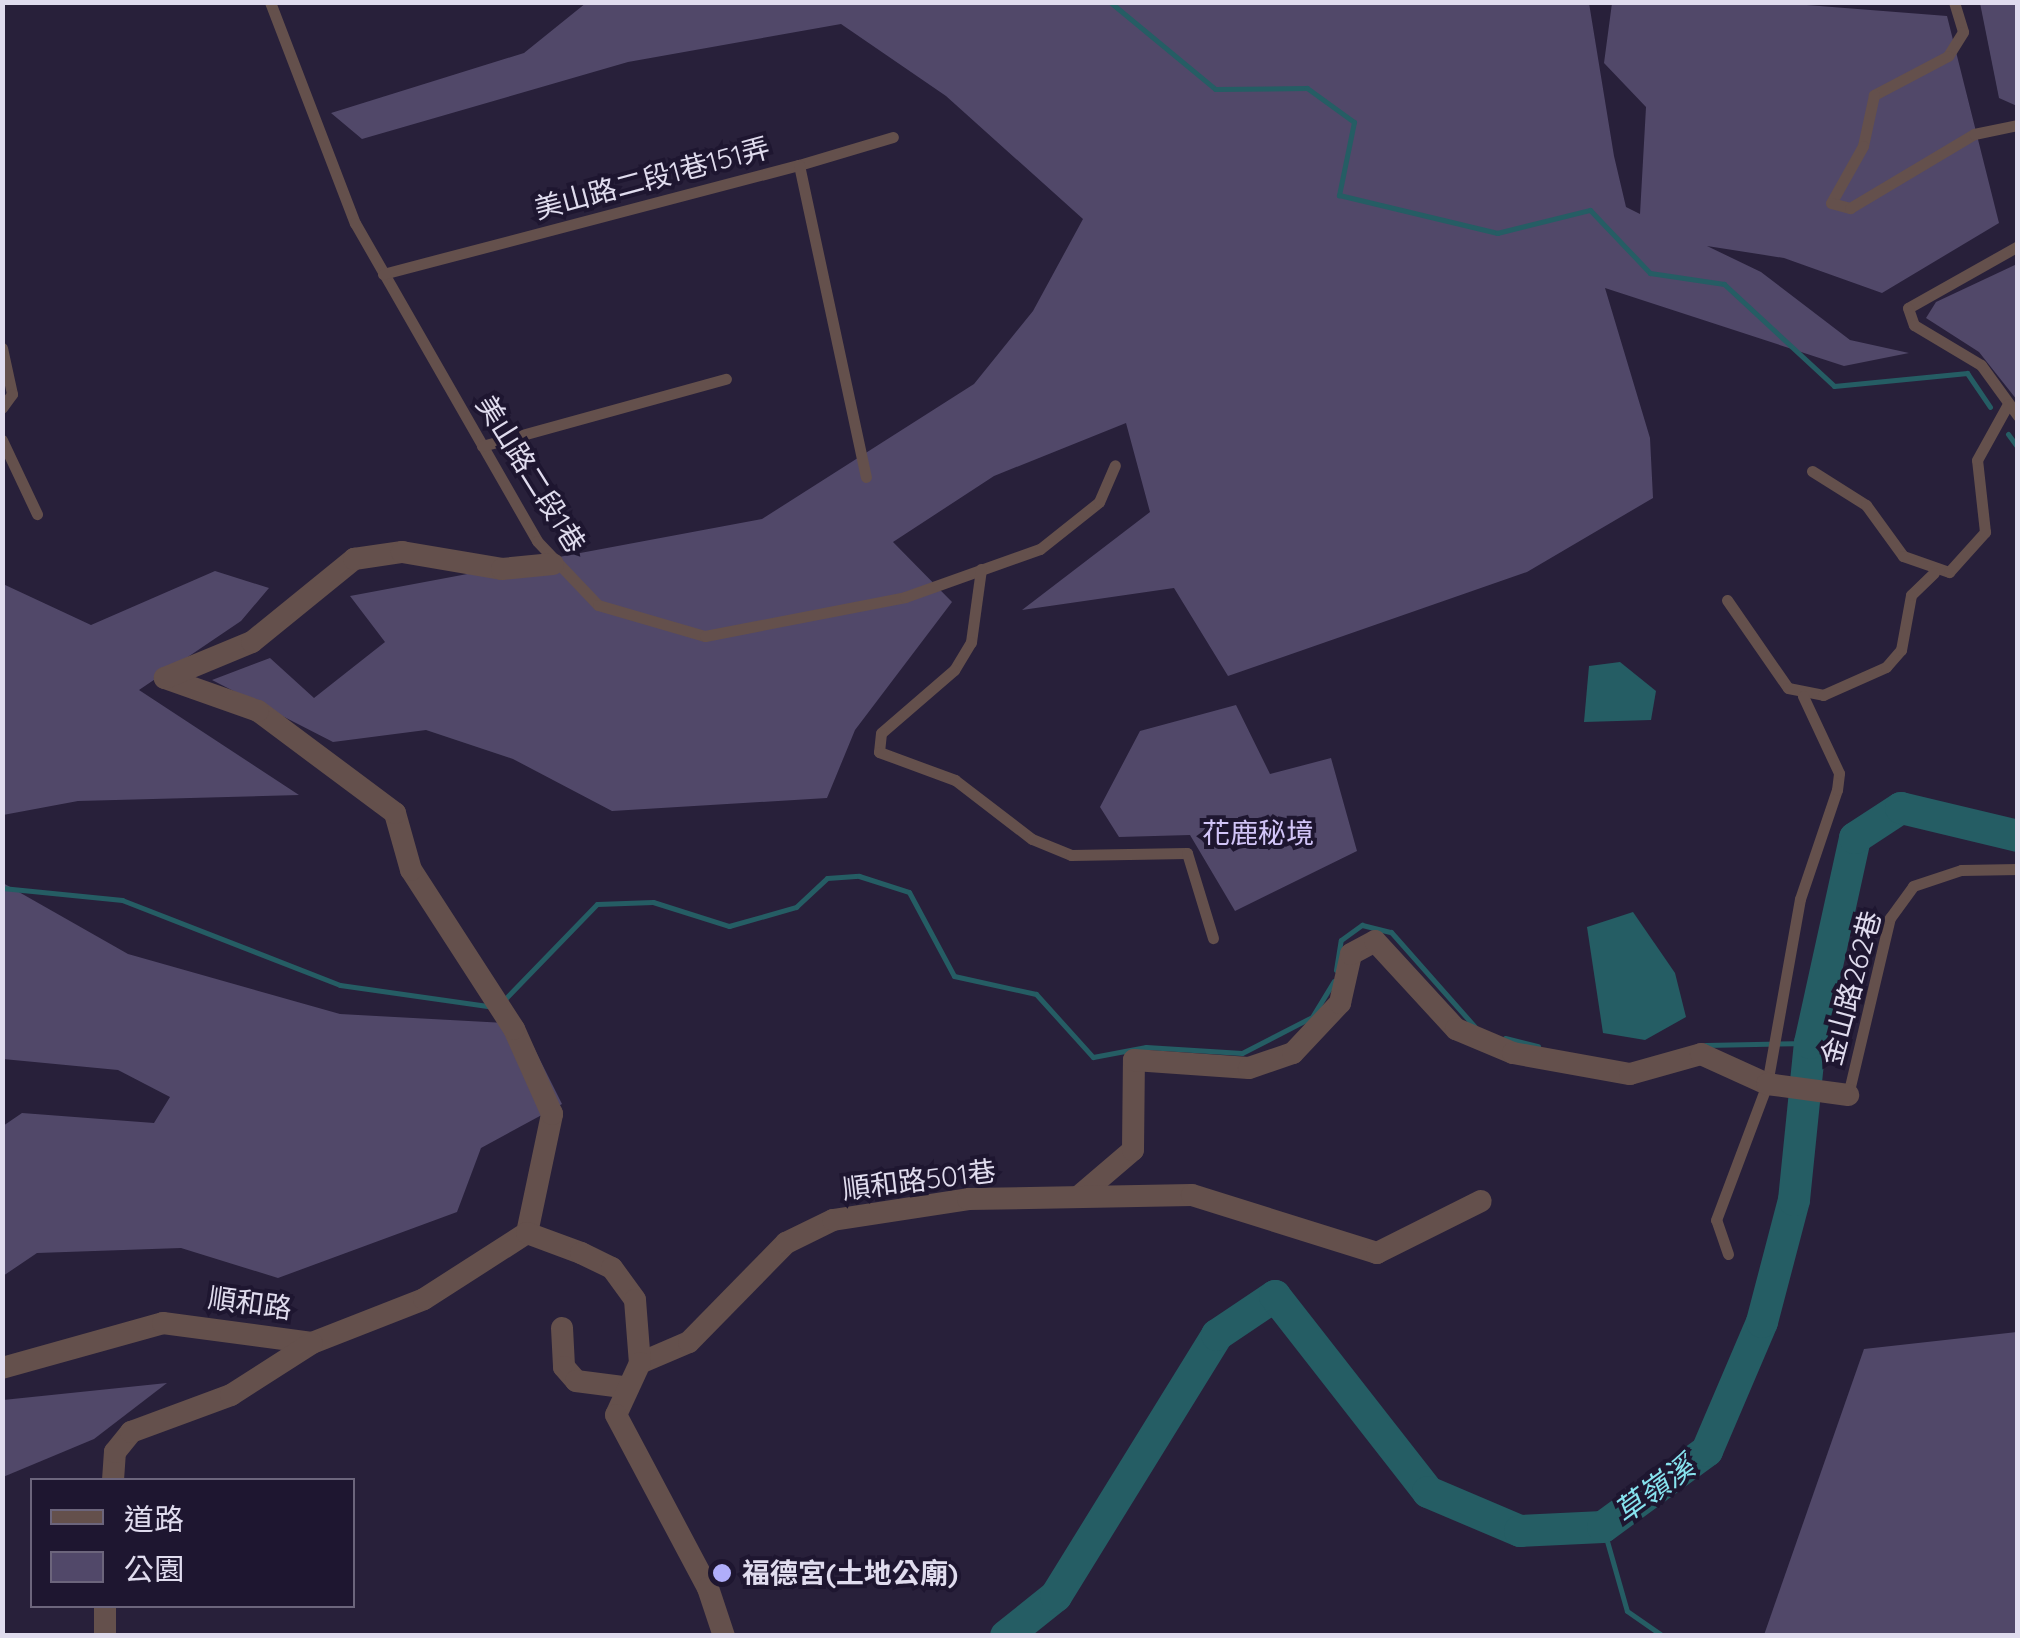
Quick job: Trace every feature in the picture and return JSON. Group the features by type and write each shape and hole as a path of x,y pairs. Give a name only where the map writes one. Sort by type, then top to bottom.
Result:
{"street":[{"path":"554,564 502,569 402,552 354,559 252,642 165,678 258,711 395,813 412,870 514,1030 552,1114 527,1233 628,1282 640,1363 623,1387 616,1416 624,1440 708,1588 724,1636"},
{"path":"1078,1197 1133,1150 1134,1060 1249,1068 1293,1053 1340,1003 1351,954 1374,940 1456,1029 1514,1052 1630,1074 1700,1054 1767,1084 1848,1095"},
{"name":"順和路501巷","path":"640,1363 690,1342 786,1242 834,1220 968,1199 1192,1195 1376,1253 1481,1201"},
{"name":"順和路","path":"2,1368 163,1323 312,1343 424,1298 527,1233"},
{"path":"562,1328 564,1366 576,1381 623,1387"},
{"path":"113,1478 115,1452 131,1432 232,1396 312,1343"},
{"path":"104,1636 105,1608"}],"lane":[{"name":"美山路二段1巷","path":"270,2 324,160 383,274 554,564 598,605 704,636 905,597 1040,549 1099,502 1114,464"},
{"path":"1954,2 1962,11 1956,44 1929,70 1874,95 1863,146 1831,203 1850,208 1974,134 2018,125"},
{"path":"798,165 893,137"},
{"name":"美山路二段1巷151弄","path":"383,274 798,165 866,477"},
{"path":"2018,246 1908,308 1914,325 1981,365 2018,416"},
{"path":"2,348 12,394 2,408"},
{"path":"482,446 726,379"},
{"path":"1802,696 1886,668 1901,650 1910,595 1934,573 1963,564 1985,532 1977,460 2008,404"},
{"path":"2,440 37,514"},
{"path":"1812,471 1866,505 1903,556 1934,573"},
{"path":"980,568 971,642 954,670 888,724 878,752 954,780 1032,838 1071,855 1187,853 1213,938"},
{"path":"1727,600 1802,696 1839,773 1800,899 1767,1084 1716,1220 1728,1254"},
{"name":"金山路262巷","path":"1848,1095 1890,918 1913,886 1961,870 2018,869"}],"green space":[{"path":"1768,2 1947,16 1999,223 1882,293 1784,258 1707,246 1761,272 1850,340 1909,353 1844,366 1605,288 1650,438 1653,498 1527,572 1228,676 1174,588 1022,610 1150,512 1126,423 994,476 893,542 952,602 855,730 827,798 612,811 513,759 426,730 333,742 212,680 270,658 314,698 385,642 350,596 762,519 974,384 1033,311 1083,219 946,96 841,24 628,62 362,139 331,113 524,53 586,3 1589,3 1626,207 1640,214 1646,107 1604,63 1612,3"},
{"path":"1980,3 2017,3 2017,106 1999,98"},
{"path":"2017,264 2017,400 1979,352 1926,318 1936,302"},
{"path":"2,510 3,584 91,625 215,571 269,588 241,621 139,690 299,795 78,801 3,815"},
{"name":"花鹿秘境","path":"1236,705 1270,774 1331,758 1357,851 1235,911 1190,835 1119,837 1100,807 1140,731"},
{"path":"3,883 128,954 340,1014 522,1024 562,1104 481,1148 457,1212 278,1278 181,1248 37,1253 3,1276 3,1126 22,1113 154,1123 170,1097 118,1070 3,1059"},
{"path":"2017,1332 2017,1635 1764,1635 1864,1349"},
{"path":"167,1383 94,1439 3,1477 3,1400"}],"shaded area":[{"path":"1620,662 1656,691 1651,720 1584,722 1589,666"},
{"path":"1633,912 1675,973 1686,1017 1645,1040 1603,1033 1587,927"}],"waterway":[{"path":"1110,2 1215,89 1307,88 1354,122 1339,195 1497,233 1590,210 1650,273 1724,284 1834,386 1967,373 1990,407"},
{"path":"2008,434 2018,448"},
{"name":"草嶺溪","path":"1006,1636 1056,1596 1217,1335 1275,1296 1428,1492 1520,1531 1603,1527 1707,1451 1762,1322 1794,1200 1810,1043 1855,838 1901,808 2018,836"},
{"path":"503,1001 597,904 653,902 729,926 796,907 827,878 859,876 909,892 954,976 1036,994 1093,1057 1146,1047 1242,1053 1312,1017 1334,981"},
{"path":"2,888 122,900 340,985 494,1007"},
{"path":"1336,970 1341,940 1362,925 1391,932 1476,1028"},
{"path":"1505,1038 1538,1046"},
{"path":"1705,1045 1810,1043"},
{"path":"1603,1527 1627,1611 1663,1636"}],"place":[{"name":"福德宮(土地公廟)","path":"722,1573"}]}
